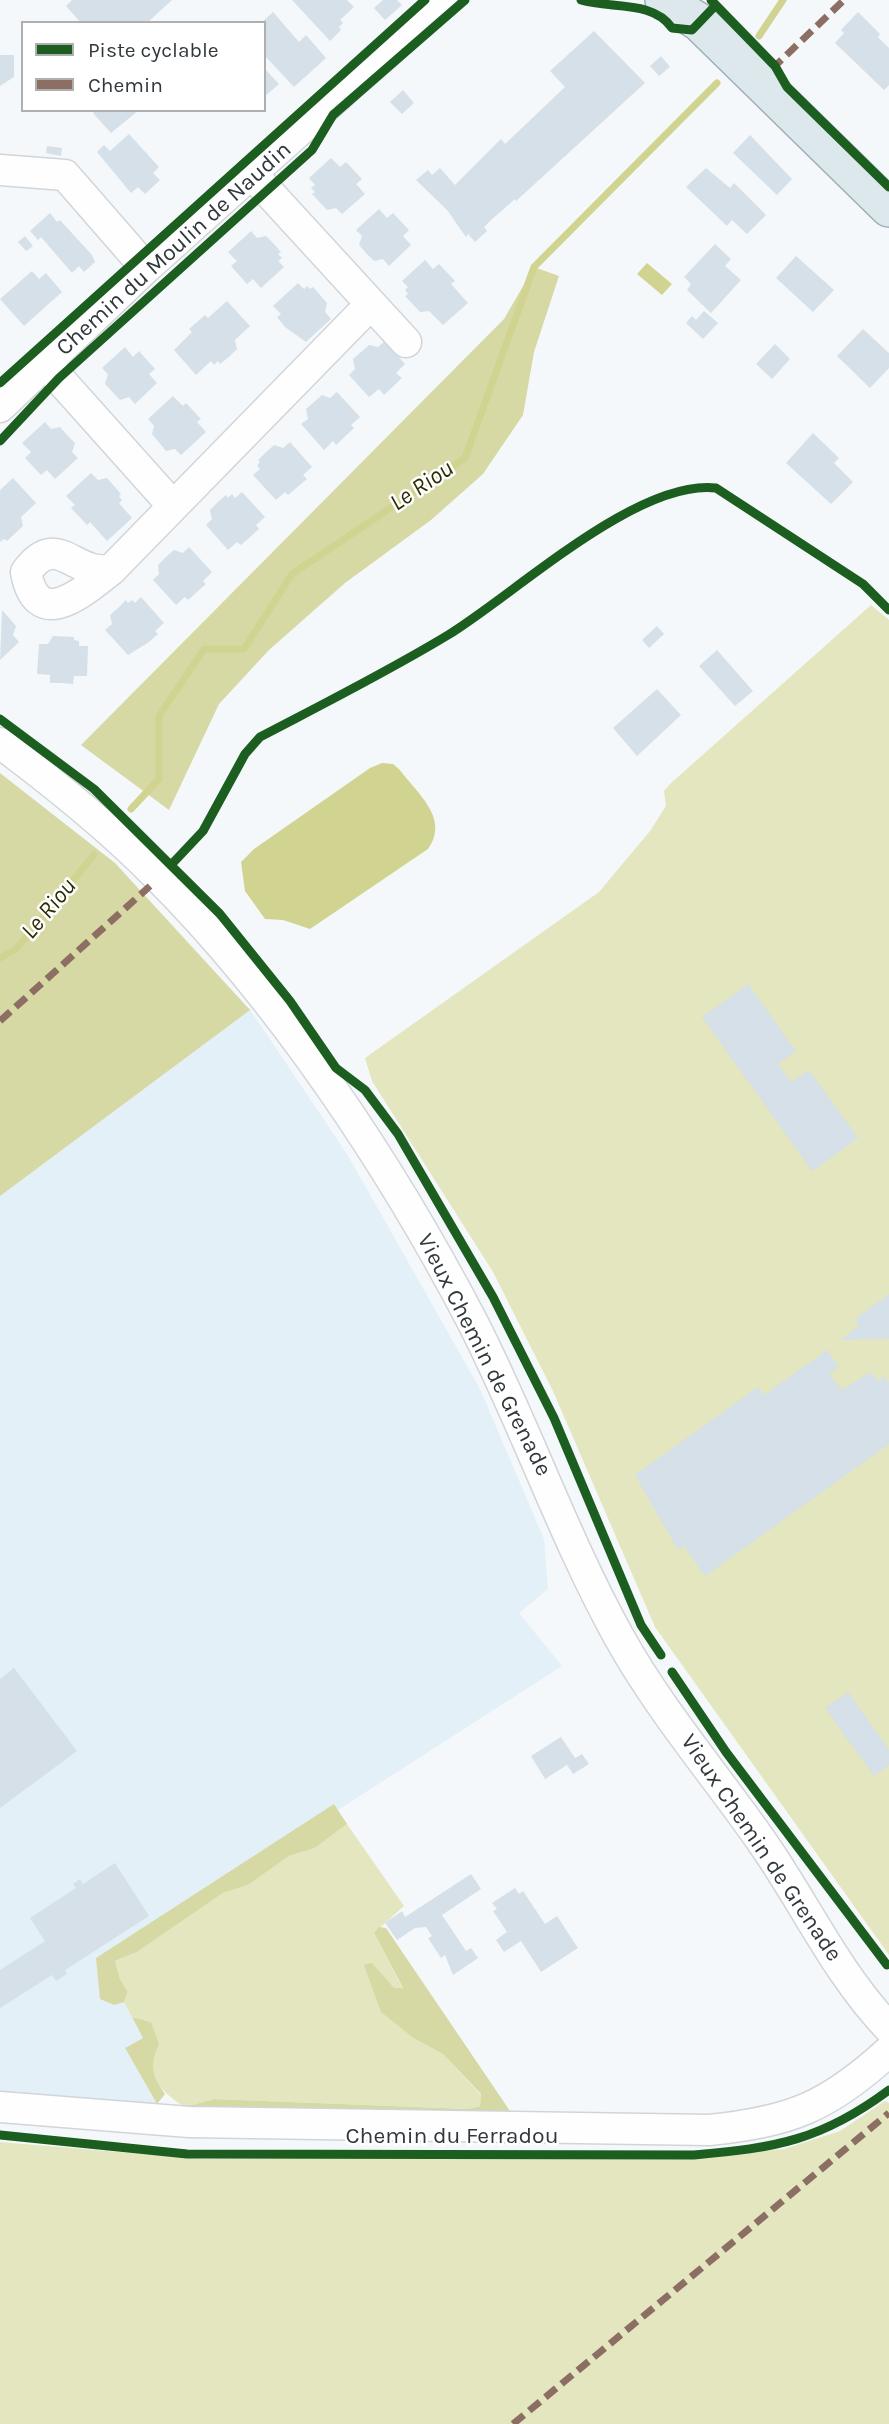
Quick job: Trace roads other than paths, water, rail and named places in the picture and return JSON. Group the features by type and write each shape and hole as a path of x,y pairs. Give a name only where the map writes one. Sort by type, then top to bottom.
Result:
{"main road":[{"path":"664,0 693,11 889,208"}],"street":[{"name":"Chemin du Moulin de Naudin","path":"0,407 146,268 445,0"},
{"path":"0,170 65,175 146,268"},
{"path":"251,173 406,342"},
{"path":"111,570 371,304"},
{"path":"46,364 173,506"},
{"name":"Vieux Chemin de Grenade","path":"0,743 83,807 159,877 227,952 333,1093 413,1216 472,1322 620,1639 763,1842 864,2003 889,2028"},
{"name":"Chemin du Ferradou","path":"0,2106 189,2122 709,2130 755,2125 803,2112 859,2079 889,2051"}],"waterway":[{"name":"Le Riou","path":"759,36 783,0"},
{"name":"Le Riou","path":"131,809 159,779 159,716 204,649 244,649 292,574 465,458 534,267 717,83"},
{"name":"Le Riou","path":"0,958 16,949 94,855"}]}
